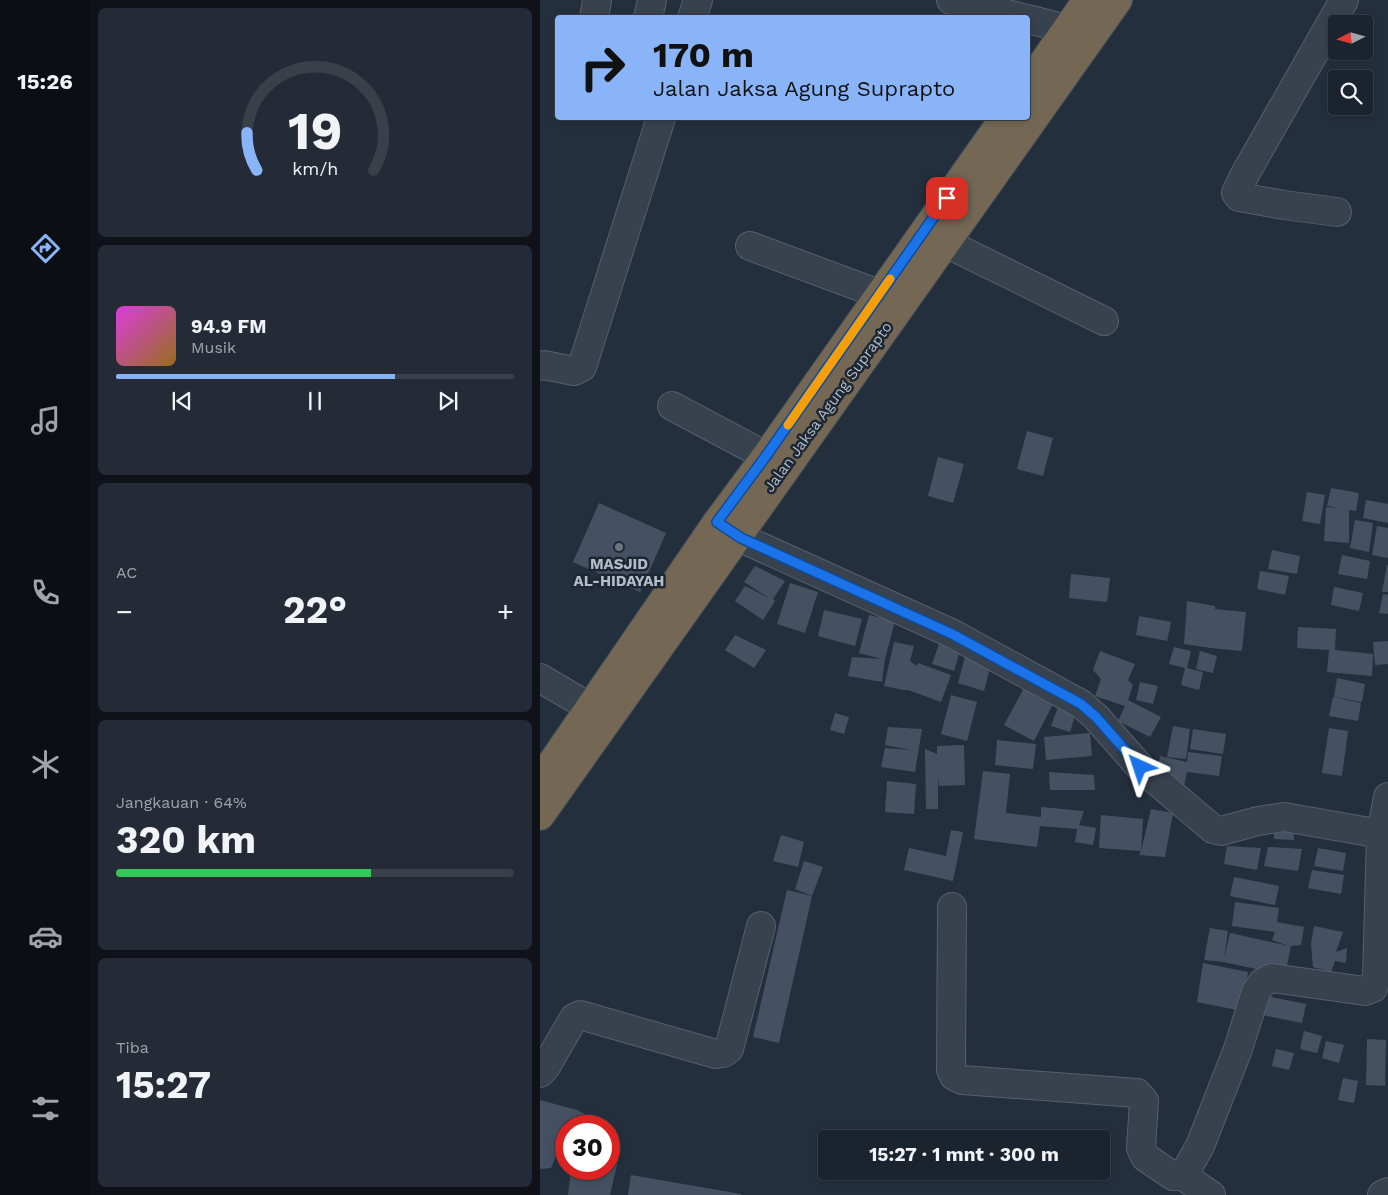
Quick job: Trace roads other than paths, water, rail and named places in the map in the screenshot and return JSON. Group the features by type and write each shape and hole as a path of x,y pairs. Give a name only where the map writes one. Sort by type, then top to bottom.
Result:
{"highway":[{"path":"1030,81 1087,0"},
{"name":"Jalan Jaksa Agung Suprapto","path":"540,780 590,708 946,243 1118,0"},
{"name":"Jalan Jaksa Agung Suprapto","path":"540,816 727,529 766,456 1003,120"}],"street":[{"path":"594,15 597,0"},
{"path":"649,15 652,0"},
{"path":"693,15 698,0"},
{"path":"951,0 1011,15"},
{"path":"1337,212 1276,204 1239,197 1236,193 1344,0"},
{"path":"1030,19 1092,36"},
{"path":"540,366 544,365 574,371 582,367 660,120"},
{"path":"946,243 1104,321"},
{"path":"750,246 879,294"},
{"path":"672,406 766,456"},
{"path":"727,529 952,634 1081,704 1096,717 1140,767 1213,829 1221,831 1258,821 1284,817 1384,835"},
{"path":"540,678 590,708"},
{"path":"1183,1176 1200,1146 1238,1049 1256,992 1262,983 1272,978 1364,992 1373,988 1376,976 1388,797"},
{"path":"952,907 951,1070 954,1076 962,1080 1138,1093 1144,1101 1141,1148 1145,1157 1173,1176 1183,1176 1212,1195"},
{"path":"540,1073 574,1018 580,1014 716,1054 729,1049 761,926"},
{"path":"1382,1195 1388,1192"}],"place":[{"name":"MASJID AL-HIDAYAH","path":"619,547"}]}
